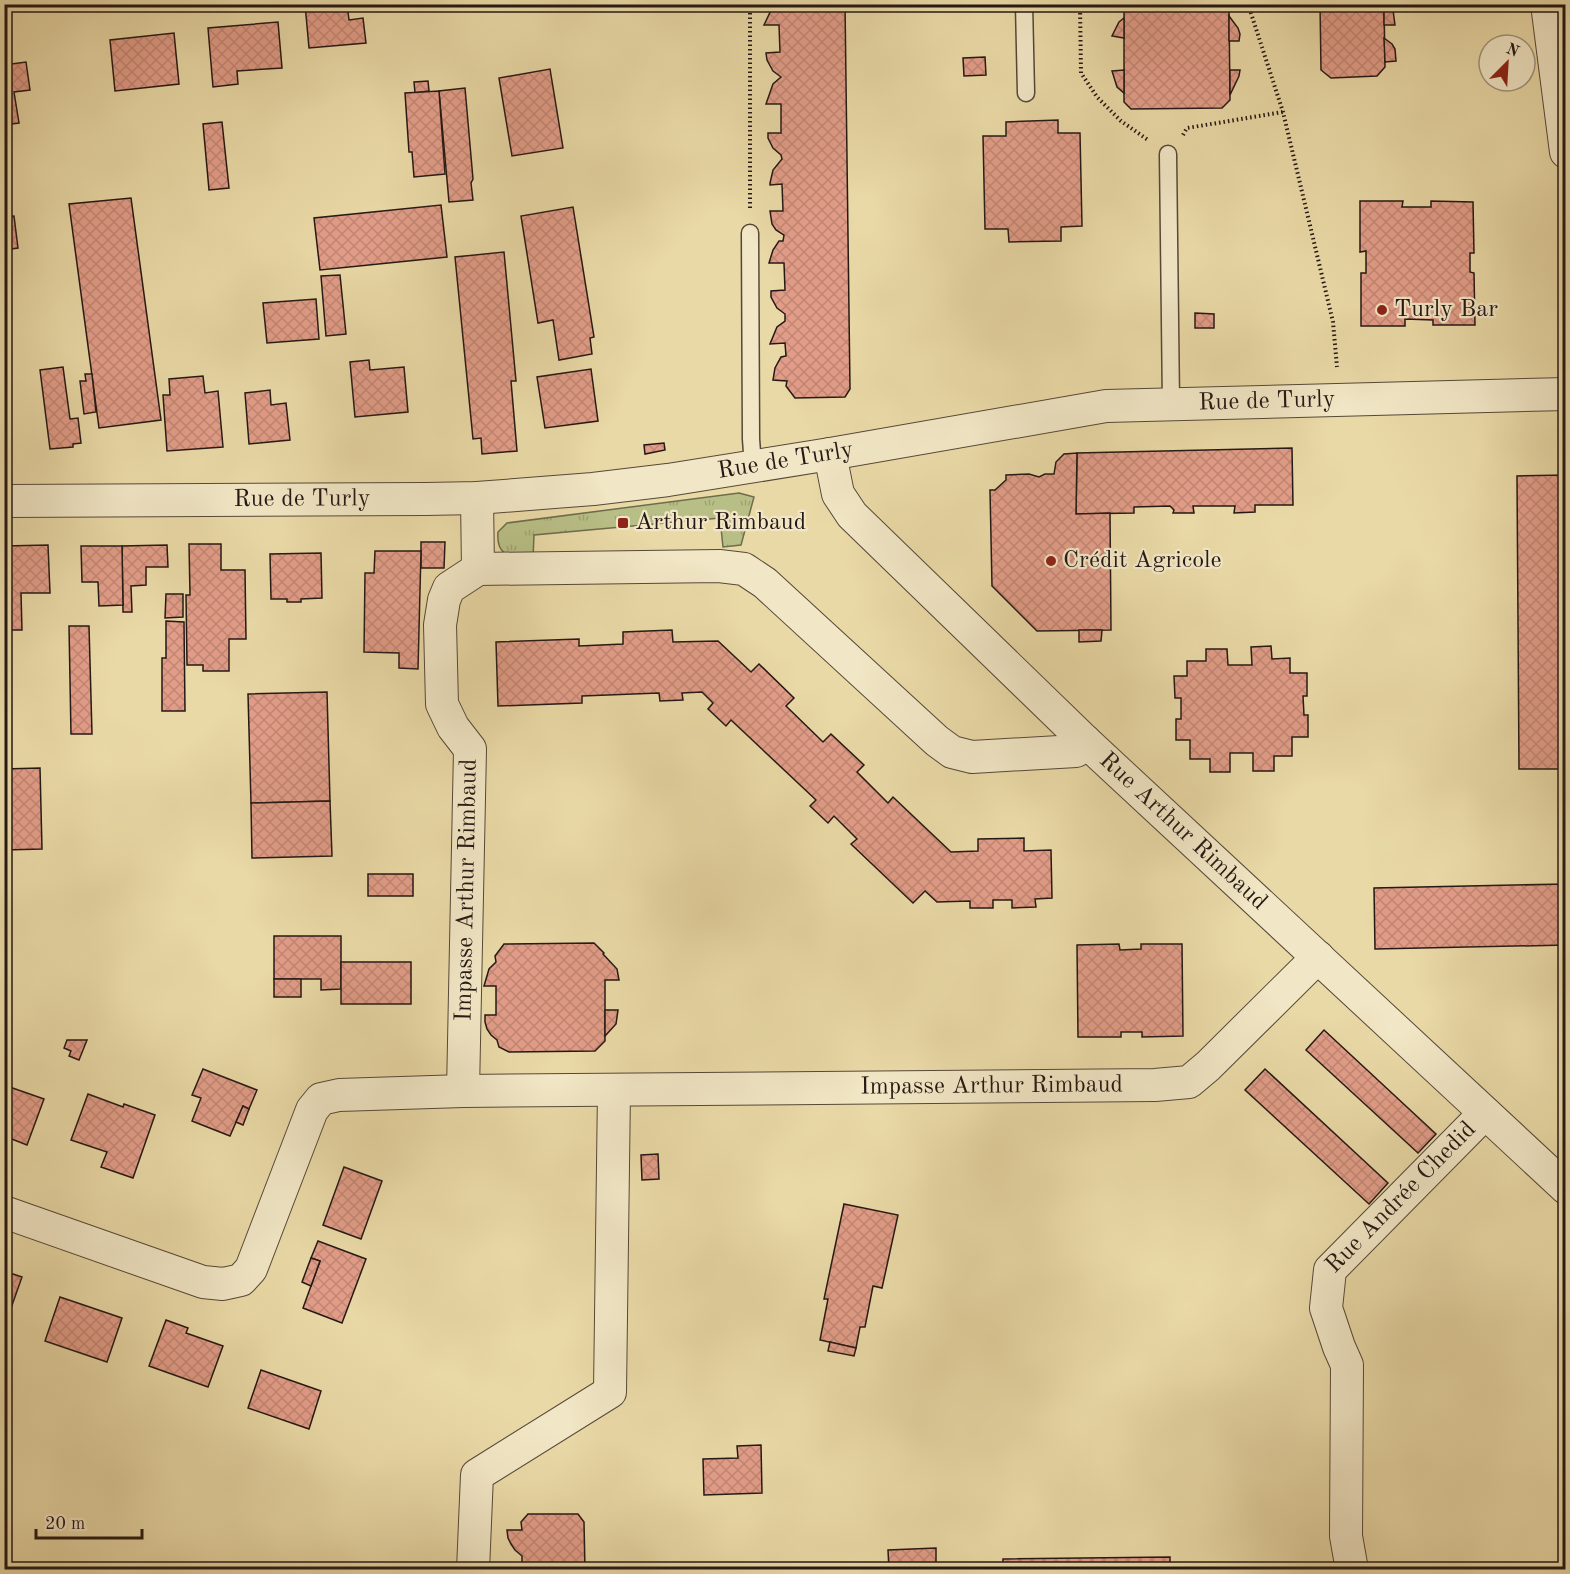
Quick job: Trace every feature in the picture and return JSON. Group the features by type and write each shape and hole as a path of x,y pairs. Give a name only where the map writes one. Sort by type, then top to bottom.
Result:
{"street":[{"path":"1547,4 1566,152"},
{"name":"Rue de Turly","path":"4,501 477,498 603,488 668,480 1106,406 1566,394"},
{"name":"Rue Arthur Rimbaud","path":"830,454 838,494 852,515 1085,741 1566,1188"},
{"path":"477,498 478,569 719,566 744,569 765,583 937,741 952,752 972,757 1076,751 1085,741"},
{"name":"Impasse Arthur Rimbaud","path":"463,1091 470,749 453,727 442,704 440,626 444,600 449,588 478,569"},
{"name":"Impasse Arthur Rimbaud","path":"4,1212 203,1282 223,1284 241,1280 250,1269 312,1110 321,1099 339,1095 463,1091 1155,1085 1189,1082 1318,957"},
{"path":"473,1569 477,1475 610,1392 614,1090"},
{"name":"Rue Andrée Chedid","path":"1352,1569 1347,1536 1347,1365 1326,1308 1330,1270 1485,1113"}],"lane":[{"path":"1024,4 1026,93"},
{"path":"1168,154 1171,404"},
{"path":"750,233 753,466"}],"path":[{"path":"750,4 750,233"},
{"path":"1080,4 1081,73 1097,97 1121,121 1168,154 1173,152 1187,128 1283,112"},
{"path":"1248,4 1283,112 1334,322 1338,375"}],"green space":[{"path":"739,493 754,497 741,545 723,547 720,518 534,535 533,558 507,554 498,541 498,532 507,523"}],"building":[{"path":"305,4 347,4 349,20 363,18 366,43 309,48"},
{"path":"774,4 845,4 850,389 845,397 795,398 786,386 787,381 773,380 775,368 781,357 786,356 785,343 770,344 777,327 785,321 785,314 777,308 771,297 771,291 785,290 784,263 769,263 773,250 779,241 783,241 784,235 772,224 770,211 783,211 782,184 770,185 773,170 782,159 768,138 768,133 781,133 781,104 766,104 773,84 781,77 773,71 766,53 780,52 779,25 764,25"},
{"path":"1128,4 1226,4 1229,7 1230,100 1222,108 1131,109 1124,102 1124,9"},
{"path":"1320,4 1384,4 1385,67 1377,76 1331,78 1321,70"},
{"path":"1384,4 1389,4 1393,10 1395,25 1384,25"},
{"path":"1229,16 1238,28 1239,41 1229,41"},
{"path":"1124,18 1124,38 1112,36 1119,22"},
{"path":"278,22 282,68 237,71 238,84 213,87 208,28"},
{"path":"174,33 179,84 115,91 110,40"},
{"path":"1384,38 1395,49 1396,61 1385,62"},
{"path":"985,57 986,75 964,76 963,58"},
{"path":"26,62 30,90 14,92 19,123 4,125 4,65"},
{"path":"550,69 563,148 512,156 499,78"},
{"path":"1124,70 1124,93 1117,87 1112,71"},
{"path":"1230,70 1240,70 1230,95"},
{"path":"428,81 429,91 415,93 414,82"},
{"path":"465,88 473,200 449,202 439,91"},
{"path":"439,91 445,174 414,177 412,152 409,152 405,93"},
{"path":"1058,120 1058,133 1080,133 1082,226 1061,227 1061,241 1009,242 1008,229 985,229 983,136 1006,136 1006,122"},
{"path":"222,122 229,188 209,190 203,124"},
{"path":"131,198 161,420 99,428 69,204"},
{"path":"1360,201 1403,201 1402,207 1431,207 1431,201 1473,202 1474,253 1470,253 1470,272 1474,273 1475,325 1433,325 1433,320 1405,319 1405,326 1361,326 1361,273 1366,273 1366,251 1360,252"},
{"path":"441,205 447,257 320,270 314,218"},
{"path":"573,207 594,337 590,338 592,354 559,360 553,320 538,323 521,216"},
{"path":"14,216 18,248 4,250 4,217"},
{"path":"504,252 516,381 511,381 517,451 482,454 481,438 473,439 455,257"},
{"path":"340,275 346,334 326,336 321,276"},
{"path":"316,299 319,339 267,343 263,303"},
{"path":"1195,313 1214,314 1214,328 1195,328"},
{"path":"369,360 370,370 404,367 408,412 355,417 350,362"},
{"path":"63,367 70,419 78,418 81,443 73,444 73,447 50,449 40,370"},
{"path":"591,369 598,421 545,428 537,377"},
{"path":"85,374 92,374 96,412 84,414 80,381 86,381"},
{"path":"203,376 205,393 218,391 223,447 167,451 163,395 170,395 169,379"},
{"path":"270,390 271,405 286,403 290,440 249,444 245,393"},
{"path":"664,443 665,450 645,454 644,445"},
{"path":"1292,448 1293,505 1255,505 1255,512 1234,513 1235,506 1193,506 1194,513 1173,513 1174,510 1170,506 1134,507 1134,513 1076,514 1077,453"},
{"name":"Crédit Agricole","path":"1077,453 1076,514 1110,513 1111,630 1037,631 992,586 990,490 995,490 1006,480 1006,475 1029,474 1039,477 1054,474 1056,462 1064,454"},
{"path":"1566,475 1566,769 1519,769 1517,476"},
{"path":"421,542 445,542 444,568 421,568"},
{"path":"189,544 221,544 221,570 245,570 246,639 229,639 229,671 203,671 203,665 187,665 186,595 190,595"},
{"path":"48,545 50,593 21,593 22,630 4,630 4,546"},
{"path":"167,545 168,567 146,567 146,585 131,586 132,612 123,612 122,546"},
{"path":"81,546 122,546 123,605 99,606 98,582 82,582"},
{"path":"375,551 421,551 418,669 399,668 399,653 364,652 365,573 374,573"},
{"path":"321,553 322,598 301,599 301,602 271,599 270,554"},
{"path":"166,594 183,594 183,617 165,618"},
{"path":"166,621 184,622 185,711 162,711 162,658 166,658"},
{"path":"69,626 89,626 92,734 71,734"},
{"path":"672,630 673,642 718,641 751,672 759,664 794,698 786,706 823,742 831,734 864,765 857,772 888,803 893,797 951,852 978,851 978,839 1024,838 1024,851 1051,850 1052,898 1035,899 1036,907 1012,908 1012,900 993,900 993,908 970,908 970,901 937,902 925,891 913,903 851,844 857,839 834,816 828,823 810,806 816,800 731,720 726,726 708,709 713,703 702,692 682,693 683,700 660,701 659,693 582,696 582,703 498,706 496,642 579,639 579,646 623,644 623,632"},
{"path":"1079,630 1102,630 1101,641 1079,642"},
{"path":"1271,646 1272,659 1290,658 1290,673 1307,673 1307,696 1303,696 1304,715 1308,715 1308,737 1292,737 1292,756 1274,756 1274,771 1253,771 1253,753 1230,753 1230,772 1210,772 1210,759 1190,759 1190,740 1176,740 1176,719 1181,719 1181,698 1175,698 1174,676 1187,676 1187,661 1206,661 1206,649 1227,649 1228,665 1252,665 1251,647"},
{"path":"327,692 330,801 251,803 248,694"},
{"path":"40,768 42,849 4,850 4,769"},
{"path":"330,801 332,856 252,858 251,803"},
{"path":"368,874 413,874 413,896 368,896"},
{"path":"1566,884 1566,945 1375,949 1374,888"},
{"path":"274,936 341,936 341,989 321,990 321,979 274,979"},
{"path":"594,943 617,969 619,980 605,980 605,1041 595,1051 509,1052 499,1047 485,1022 485,1015 496,1015 496,986 484,986 489,969 496,962 495,956 504,944"},
{"path":"1119,944 1120,950 1141,949 1141,944 1182,944 1183,1036 1142,1037 1142,1032 1121,1032 1121,1037 1078,1037 1077,945"},
{"path":"341,962 411,962 411,1004 341,1004"},
{"path":"274,979 301,979 301,997 274,997"},
{"path":"605,1010 618,1010 616,1024 605,1036"},
{"path":"1324,1030 1436,1134 1418,1153 1306,1050"},
{"path":"67,1040 87,1040 79,1060 69,1056 71,1051 64,1048"},
{"path":"203,1069 257,1090 249,1109 243,1106 230,1136 192,1121 201,1098 192,1095"},
{"path":"1265,1069 1388,1183 1369,1204 1245,1090"},
{"path":"4,1085 44,1099 27,1145 4,1136"},
{"path":"88,1094 123,1107 124,1104 155,1115 133,1178 101,1167 107,1152 71,1140"},
{"path":"243,1106 249,1109 243,1125 236,1122"},
{"path":"658,1154 659,1179 642,1180 641,1155"},
{"path":"344,1167 382,1181 361,1239 323,1225"},
{"path":"844,1204 898,1215 882,1288 873,1286 865,1327 860,1327 856,1348 820,1340 828,1299 824,1299"},
{"path":"318,1241 366,1259 342,1323 303,1308 320,1261 311,1258"},
{"path":"311,1258 320,1261 311,1286 302,1282"},
{"path":"4,1271 22,1277 5,1325 4,1325"},
{"path":"60,1297 122,1318 107,1362 45,1341"},
{"path":"166,1320 188,1328 186,1333 223,1346 208,1387 149,1366"},
{"path":"1564,1335 1566,1336 1566,1385 1560,1384"},
{"path":"830,1342 856,1348 854,1356 828,1351"},
{"path":"261,1370 321,1391 309,1429 248,1408"},
{"path":"761,1445 762,1493 704,1495 703,1459 738,1458 737,1446"},
{"path":"528,1514 578,1514 584,1522 585,1570 509,1570 522,1569 522,1556 511,1544 507,1530 522,1530 521,1522"},
{"path":"936,1548 936,1570 889,1570 888,1550"},
{"path":"1170,1557 1170,1570 1003,1570 1003,1559"}],"place":[{"name":"Turly Bar","path":"1382,310"},
{"name":"Arthur Rimbaud","path":"623,523"},
{"name":"Crédit Agricole","path":"1051,561"}]}
